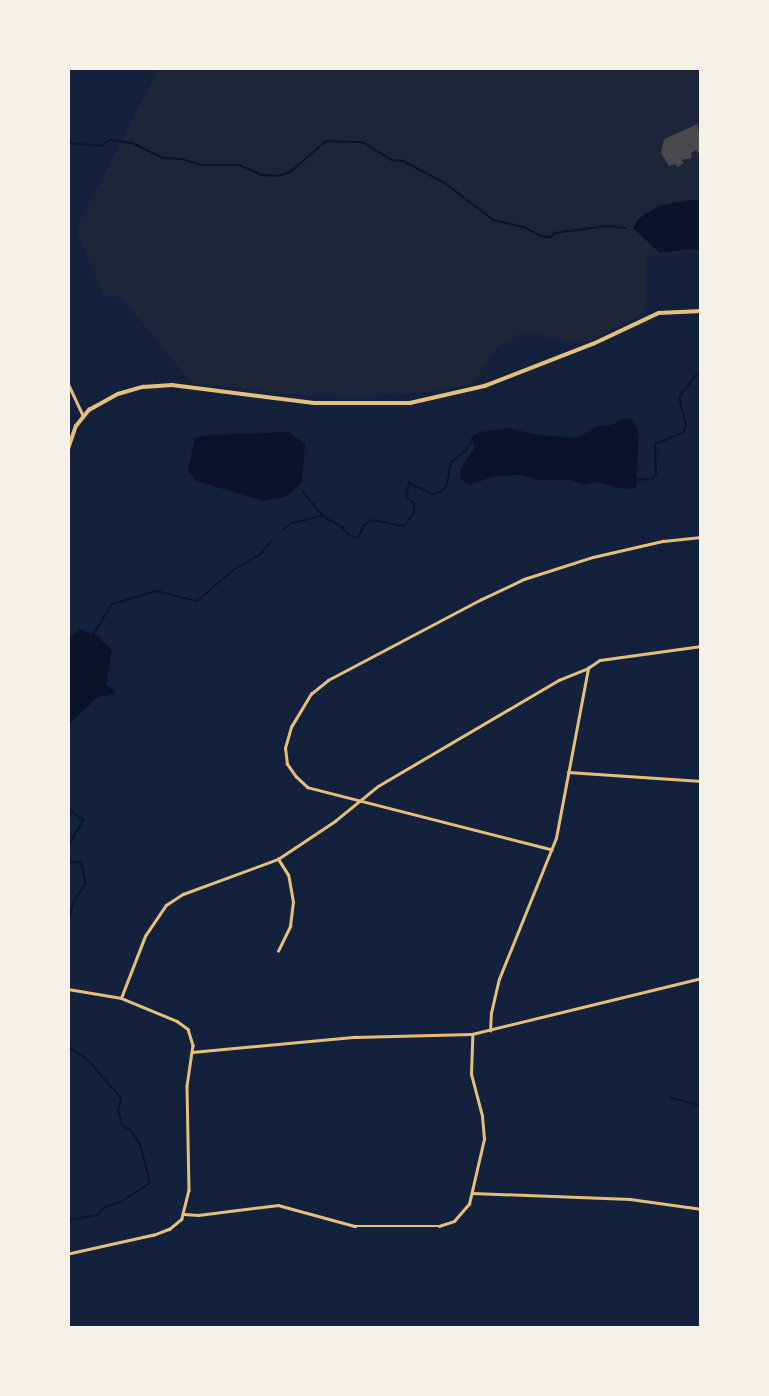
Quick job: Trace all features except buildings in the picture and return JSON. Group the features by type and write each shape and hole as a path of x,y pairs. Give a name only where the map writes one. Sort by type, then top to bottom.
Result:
{"main road":[{"path":"68,449 83,415 93,406 118,394 158,385 314,404 393,405 431,400 502,380 659,313 701,311"}],"street":[{"path":"68,383 83,415"},
{"path":"552,850 309,788 296,777 287,764 285,748 301,708 318,687 454,612 524,579 593,557 663,541 701,537"},
{"path":"121,998 145,936 166,905 183,894 278,859 335,821 378,786 559,680 600,660 701,646"},
{"path":"490,1031 499,979 527,904 552,850 588,668"},
{"path":"568,772 701,780"},
{"path":"278,859 288,875 293,902 290,926 278,951"},
{"path":"192,1052 355,1037 472,1034 701,978"},
{"path":"68,989 121,998 184,1025 193,1039 187,1086 189,1191 184,1213 178,1224 154,1235 68,1254"},
{"path":"184,1213 198,1215 278,1205 355,1226 439,1226 461,1216 472,1194 484,1128 471,1074 472,1034"},
{"path":"472,1194 630,1199 701,1209"}],"shaded area":[{"path":"159,68 701,68 701,256 696,253 646,256 647,312 589,342 564,342 534,333 520,334 496,348 473,383 467,385 429,392 353,397 302,395 192,383 121,297 103,295 76,229"},
{"path":"701,200 701,252 693,249 660,253 633,228 639,218 661,205"},
{"path":"626,418 633,420 639,434 636,488 624,489 596,482 585,485 572,480 539,480 520,475 495,476 469,485 461,479 460,469 474,449 474,441 470,438 480,432 509,428 537,435 578,438 597,426 611,425"},
{"path":"288,432 305,444 302,482 286,497 265,501 196,481 188,470 195,438 206,435"},
{"path":"80,629 97,636 112,650 106,686 113,688 115,694 98,697 68,725 68,645 69,639"}],"waterway":[{"path":"68,143 101,146 110,140 132,143 163,158 182,159 201,165 239,165 261,175 278,176 290,172 326,141 362,142 392,160 403,161 445,183 493,220 524,227 540,236 551,237 555,233 607,226 626,228"},
{"path":"634,480 652,479 656,474 655,444 684,432 686,425 679,397 701,369"},
{"path":"282,530 292,523 322,516 342,527 349,535 358,538 364,525 372,520 404,526 414,512 414,503 406,497 409,483 432,494 440,492 446,487 451,462 465,451 474,438"},
{"path":"303,492 322,515"},
{"path":"92,636 112,604 156,591 197,601 232,571 262,553 271,541"},
{"path":"68,809 83,820 68,847"},
{"path":"68,859 70,862 81,862 86,883 74,901 68,921"},
{"path":"68,1046 91,1063 121,1098 118,1110 122,1125 131,1131 140,1144 150,1183 121,1202 105,1207 98,1215 68,1220"},
{"path":"670,1098 701,1105"}]}
